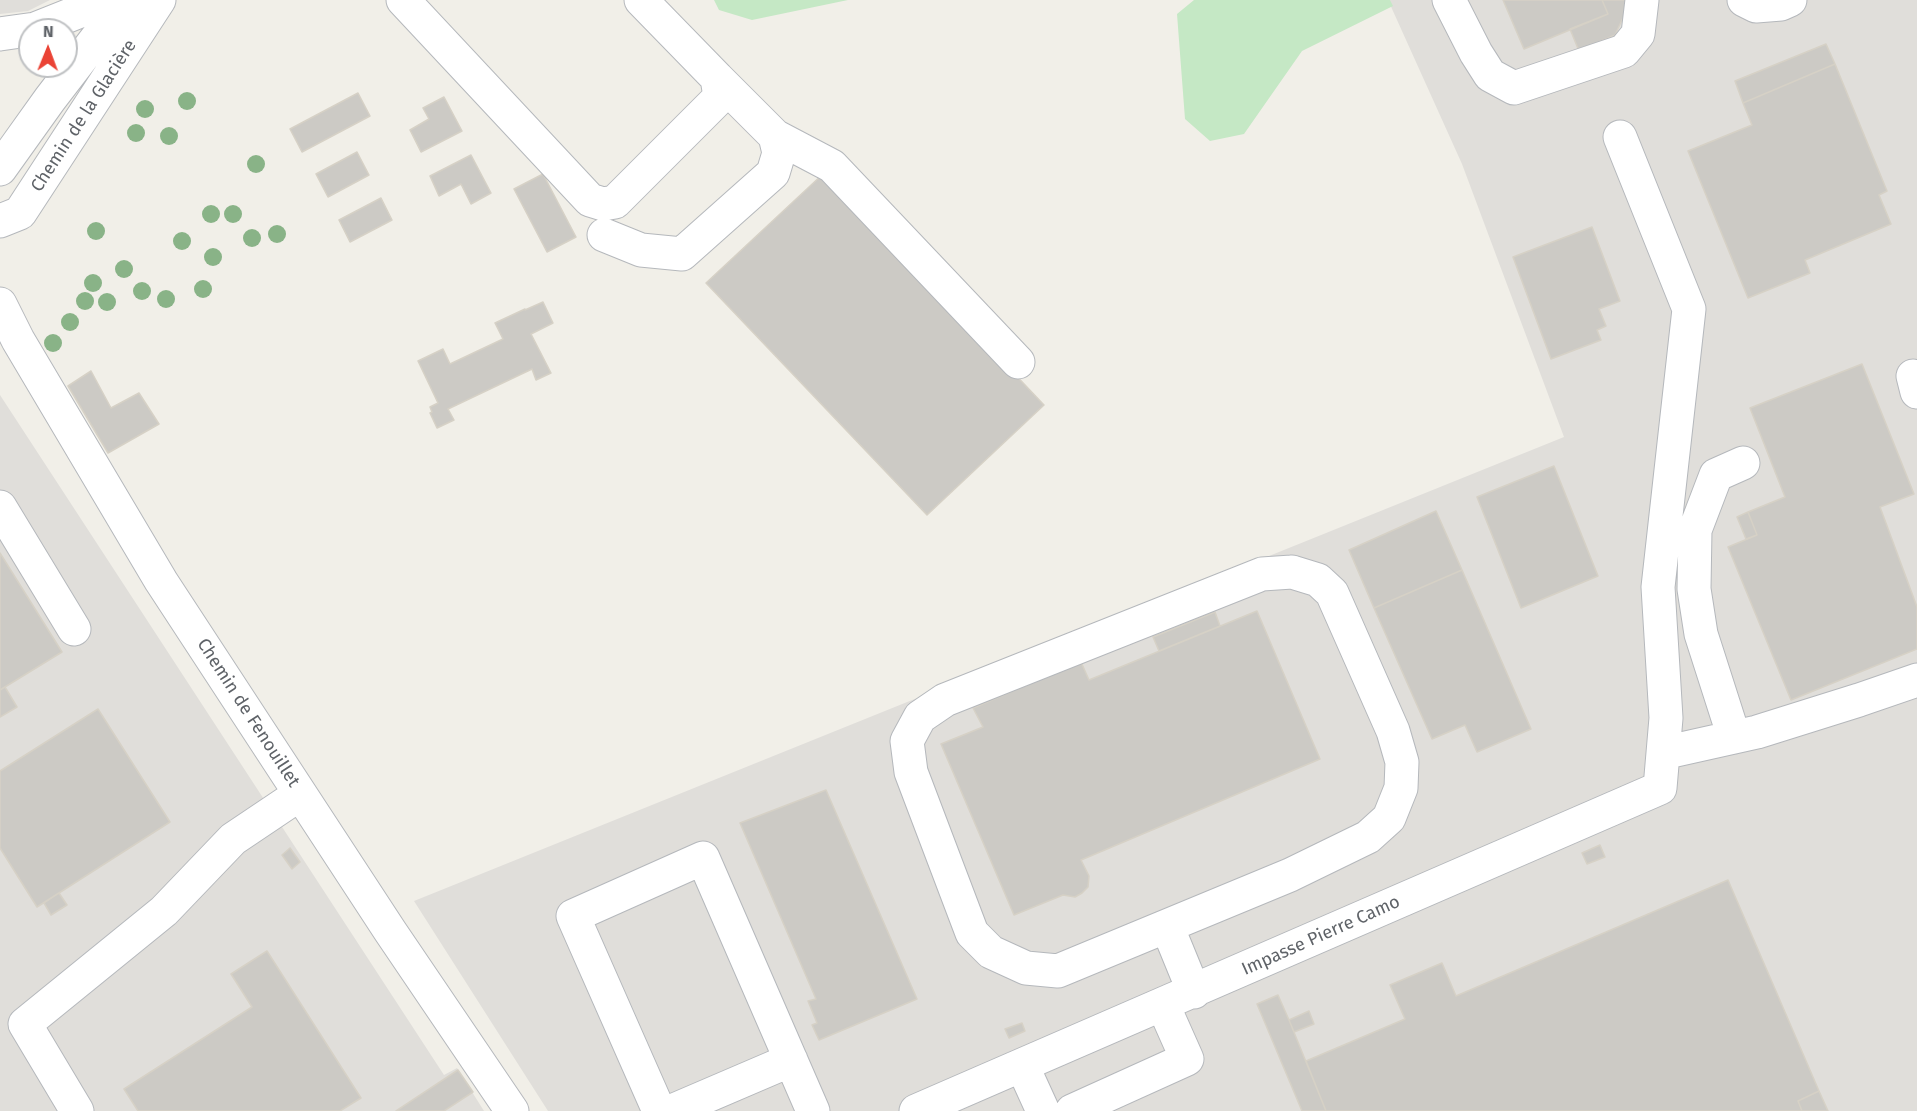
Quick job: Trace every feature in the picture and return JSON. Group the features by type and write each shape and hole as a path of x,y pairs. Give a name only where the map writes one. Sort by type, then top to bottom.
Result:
{"street":[{"path":"0,34 35,29 108,0"},
{"name":"Chemin de la Glacière","path":"0,169 100,34 149,0"},
{"name":"Chemin de la Glacière","path":"0,221 20,213 159,0"},
{"path":"403,0 590,200 603,204 615,202 720,98 717,78"},
{"path":"641,0 775,136 832,166 1018,362"},
{"path":"1449,0 1490,75 1514,88 1624,51 1638,34 1641,0"},
{"path":"1744,0 1756,6 1781,4 1790,0"},
{"path":"604,235 641,250 682,254 773,173 779,153 775,136"},
{"name":"Impasse Pierre Camo","path":"916,1111 1660,788 1666,718 1658,587 1689,309 1620,137"},
{"name":"Chemin de Fenouillet","path":"0,304 18,340 161,581 390,931 512,1111"},
{"path":"1734,737 1701,634 1694,589 1695,530 1716,475 1743,463"},
{"path":"0,507 74,629"},
{"path":"1292,572 1318,580 1332,593 1393,731 1402,762 1401,788 1389,818 1368,837 1358,842 1290,875 1167,926 1058,971 1026,968 992,952 972,933 911,772 907,741 920,717 945,700 1262,574 1292,572"},
{"path":"1663,753 1757,732 1917,680"},
{"path":"77,1111 25,1024 164,911 233,839 300,794"},
{"path":"659,1111 573,916 703,858 813,1111"},
{"path":"1167,926 1194,992"},
{"path":"1072,1111 1187,1059 1163,1005"},
{"path":"672,1111 791,1060"},
{"path":"1022,1065 1042,1111"}],"shaded area":[{"path":"0,0 50,0 28,11 0,14"},
{"path":"1388,0 1917,0 1917,1111 548,1111 414,901 1564,437 1462,164"},
{"path":"0,395 444,1075 457,1068 484,1111 0,1111"}],"green space":[{"path":"714,0 848,0 752,20 719,10"},
{"path":"1194,0 1390,0 1393,6 1302,51 1244,134 1210,141 1185,119 1177,14"}],"building":[{"path":"1503,0 1602,0 1608,14 1524,49"},
{"path":"1602,0 1625,0 1628,7 1615,35 1579,51 1570,29 1608,14"},
{"path":"1826,44 1835,64 1743,103 1735,81"},
{"path":"1835,64 1887,191 1879,195 1891,224 1805,260 1810,273 1748,298 1688,151 1752,125 1743,103"},
{"path":"358,93 370,116 302,152 290,129"},
{"path":"444,97 462,131 421,152 410,130 429,119 423,108"},
{"path":"357,152 369,175 328,197 316,174"},
{"path":"471,155 491,193 471,204 461,184 439,196 430,176"},
{"path":"824,173 1044,405 927,515 706,283"},
{"path":"543,174 576,237 547,252 514,189"},
{"path":"381,198 392,220 350,242 339,220"},
{"path":"1592,227 1620,301 1599,309 1606,326 1597,330 1601,340 1551,359 1513,257"},
{"path":"543,302 553,323 531,334 551,373 536,380 532,369 448,409 454,420 437,428 430,413 432,412 430,407 438,403 418,361 443,349 450,364 503,339 495,323"},
{"path":"1862,364 1914,494 1880,507 1917,607 1917,649 1791,700 1728,547 1757,535 1748,512 1785,497 1750,408"},
{"path":"91,371 111,408 139,393 159,424 108,453 68,386"},
{"path":"1554,466 1598,576 1521,608 1477,497"},
{"path":"1436,511 1462,570 1374,608 1349,550"},
{"path":"1748,512 1757,535 1746,539 1737,517"},
{"path":"0,553 62,652 0,690"},
{"path":"1462,570 1531,729 1477,752 1465,725 1432,739 1374,608"},
{"path":"1257,611 1320,759 1081,860 1089,876 1088,887 1082,893 1075,897 1063,895 1014,915 941,744 983,727 973,708 1081,662 1089,680"},
{"path":"1215,612 1220,626 1159,651 1153,637"},
{"path":"5,687 17,707 0,717 0,690"},
{"path":"98,709 170,822 37,907 0,848 0,771"},
{"path":"826,790 917,999 819,1040 812,1025 817,1023 808,1001 816,999 740,823"},
{"path":"1600,845 1605,857 1587,864 1582,853"},
{"path":"290,848 300,862 292,869 282,855"},
{"path":"1728,880 1819,1091 1798,1101 1802,1111 1326,1111 1306,1061 1405,1019 1390,985 1442,963 1456,996"},
{"path":"59,893 67,905 51,915 44,903"},
{"path":"267,951 361,1098 340,1111 138,1111 124,1089 252,1007 231,974"},
{"path":"1278,995 1326,1111 1302,1111 1257,1004"},
{"path":"1309,1011 1314,1024 1294,1032 1289,1020"},
{"path":"1022,1023 1025,1031 1009,1038 1005,1029"},
{"path":"458,1070 473,1092 444,1111 396,1111"},
{"path":"1819,1091 1828,1111 1802,1111 1798,1101"}]}
